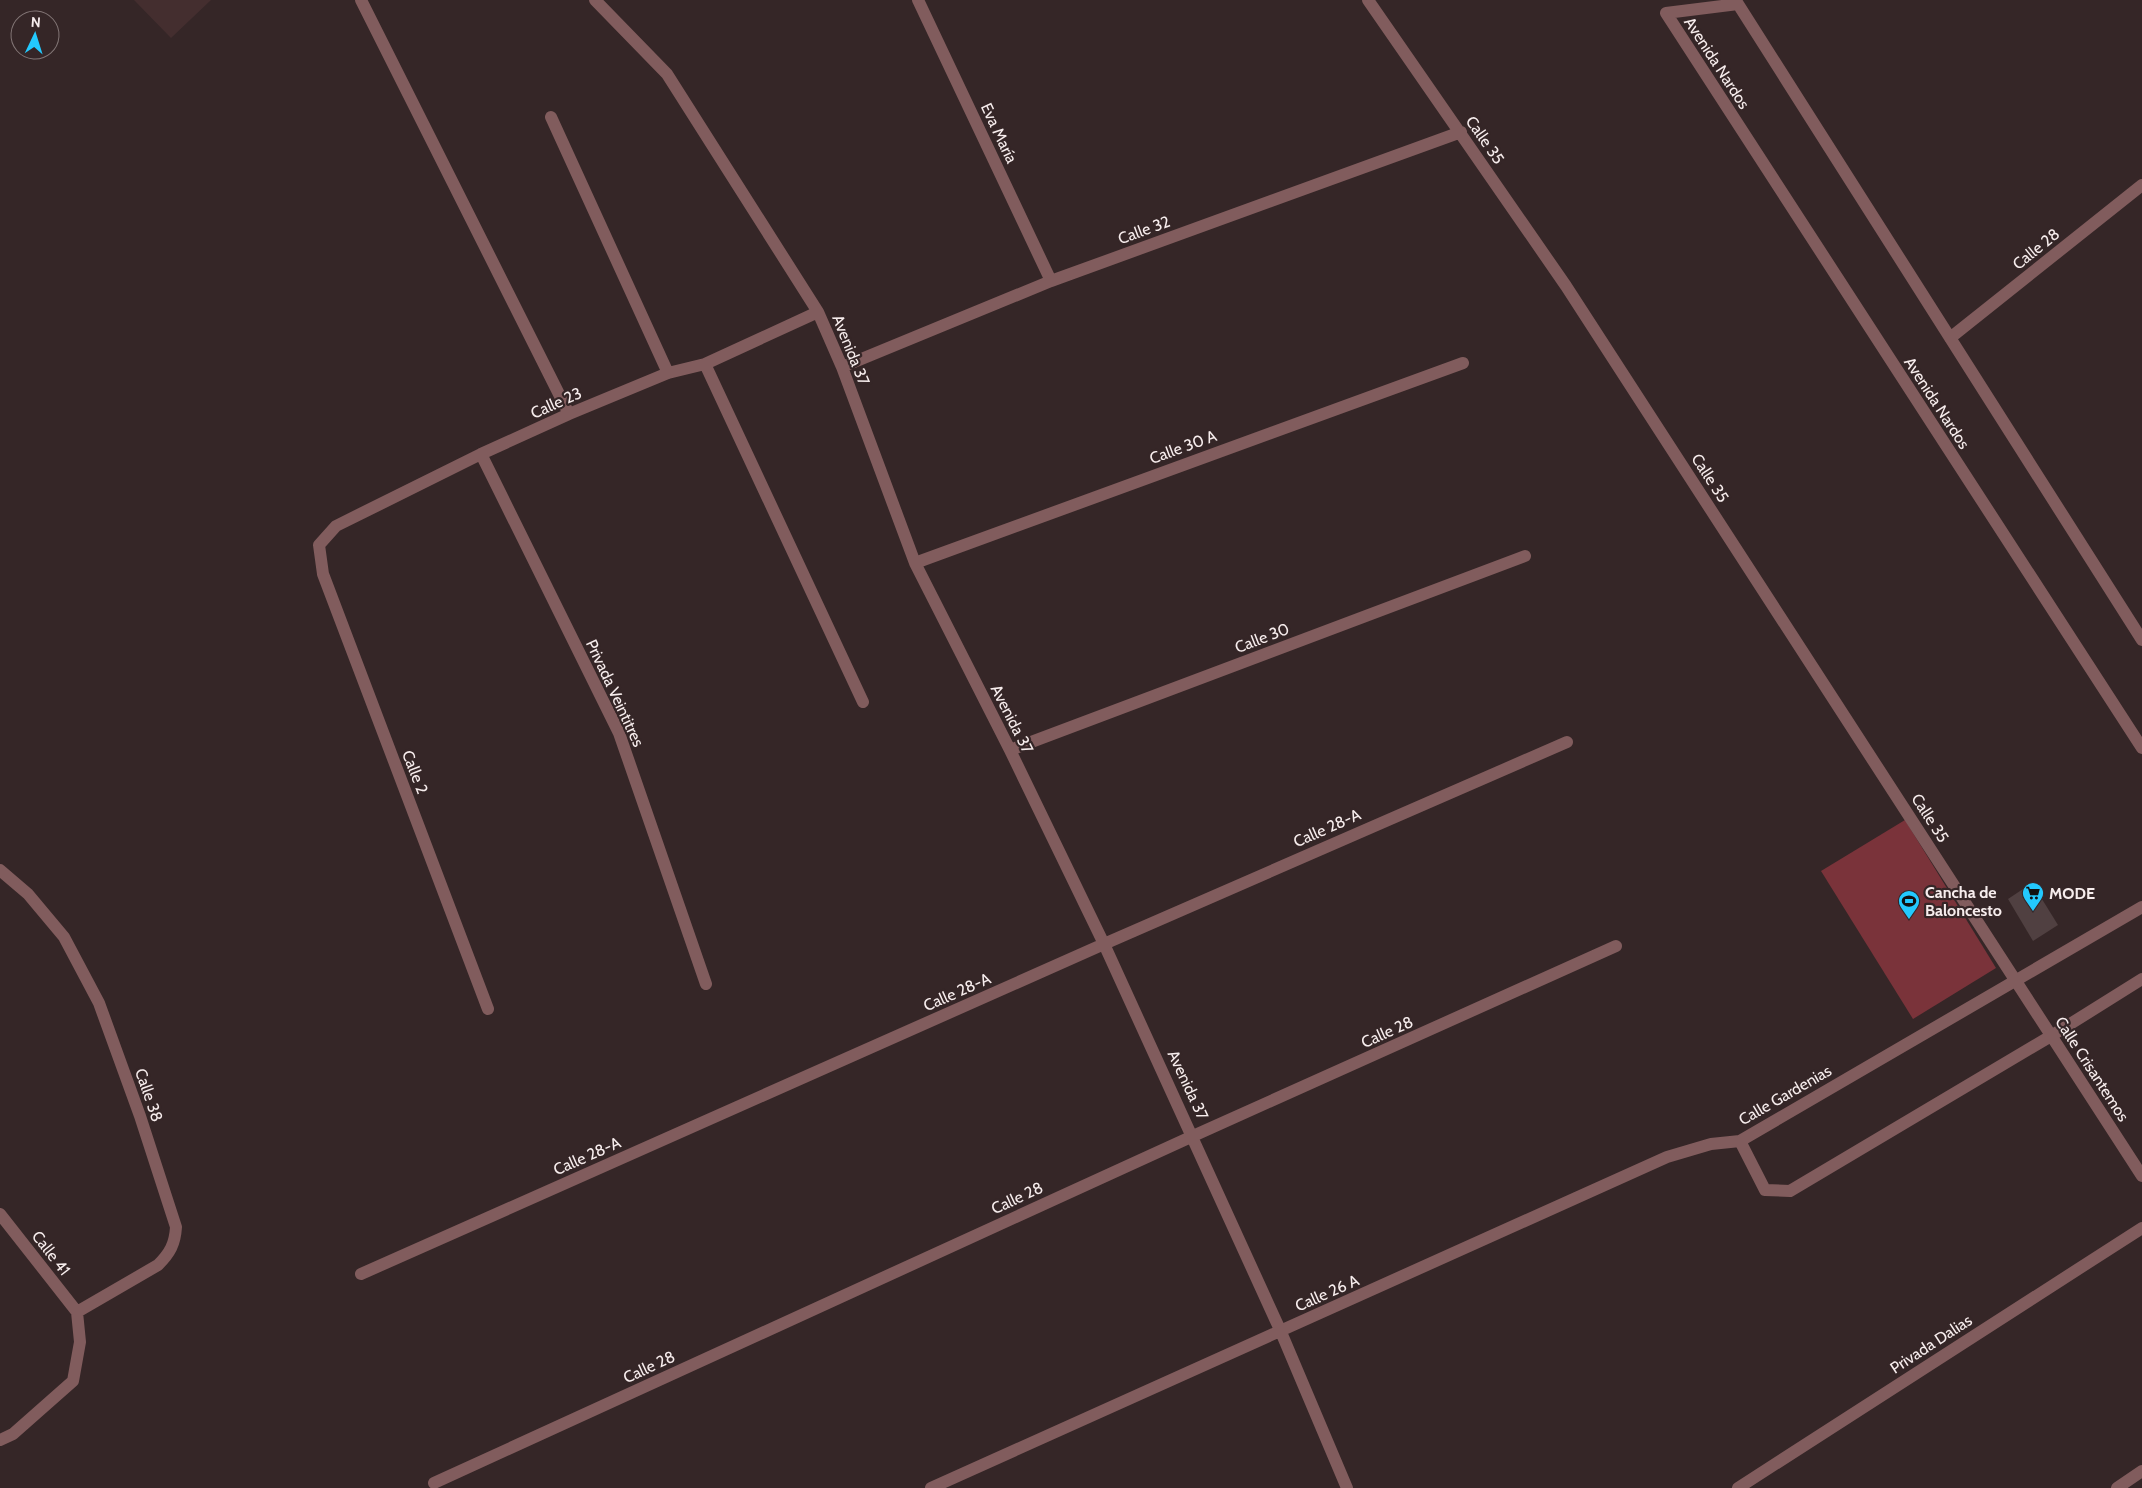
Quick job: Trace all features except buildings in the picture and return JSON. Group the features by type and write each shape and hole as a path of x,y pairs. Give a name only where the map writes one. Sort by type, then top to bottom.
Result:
{"street":[{"path":"361,0 569,414"},
{"name":"Avenida 37","path":"595,0 667,74 818,312 842,367 914,562 1010,750 1104,944 1281,1332 1347,1488"},
{"name":"Eva María","path":"918,0 1051,281"},
{"name":"Calle 35","path":"1368,0 1566,286 2015,979"},
{"name":"Avenida Nardos","path":"2142,640 1738,4 1666,13 2142,748"},
{"path":"551,117 668,373"},
{"name":"Calle 32","path":"842,367 1051,281 1461,132"},
{"name":"Calle 28","path":"1950,338 2142,185"},
{"name":"Calle 23","path":"319,545 336,526 481,454 569,414 668,373 705,364 818,312"},
{"name":"Calle 30 A","path":"914,562 1463,363"},
{"path":"705,364 863,702"},
{"name":"Privada Veintitres","path":"481,454 619,733 706,984"},
{"name":"Calle 2","path":"319,545 323,574 488,1009"},
{"name":"Calle 30","path":"1010,750 1525,556"},
{"name":"Calle 28-A","path":"361,1274 1104,944 1566,742"},
{"name":"Calle 38","path":"0,870 28,894 64,936 99,1003 140,1116 176,1227 175,1242 168,1254 158,1265 77,1312"},
{"name":"Calle Gardenias","path":"2142,906 1740,1141 1765,1190 1790,1191 2051,1036 2142,979"},
{"name":"Calle 28","path":"434,1483 1193,1136 1616,946"},
{"name":"Calle Crisantemos","path":"2015,979 2142,1176"},
{"name":"Calle 26 A","path":"931,1488 1667,1157 1712,1144 1740,1141"},
{"name":"Calle 41","path":"0,1214 77,1312"},
{"name":"Privada Dalias","path":"1738,1488 2142,1228"},
{"path":"0,1440 13,1434 72,1381 80,1342 77,1312"},
{"path":"2117,1488 2142,1471"}],"shaded area":[{"path":"134,0 211,0 171,38"},
{"name":"Cancha de Baloncesto","path":"1905,820 1996,968 1913,1019 1821,871"}],"place":[{"name":"MODE","path":"2033,912"},
{"name":"Cancha de Baloncesto","path":"1909,920"}]}
